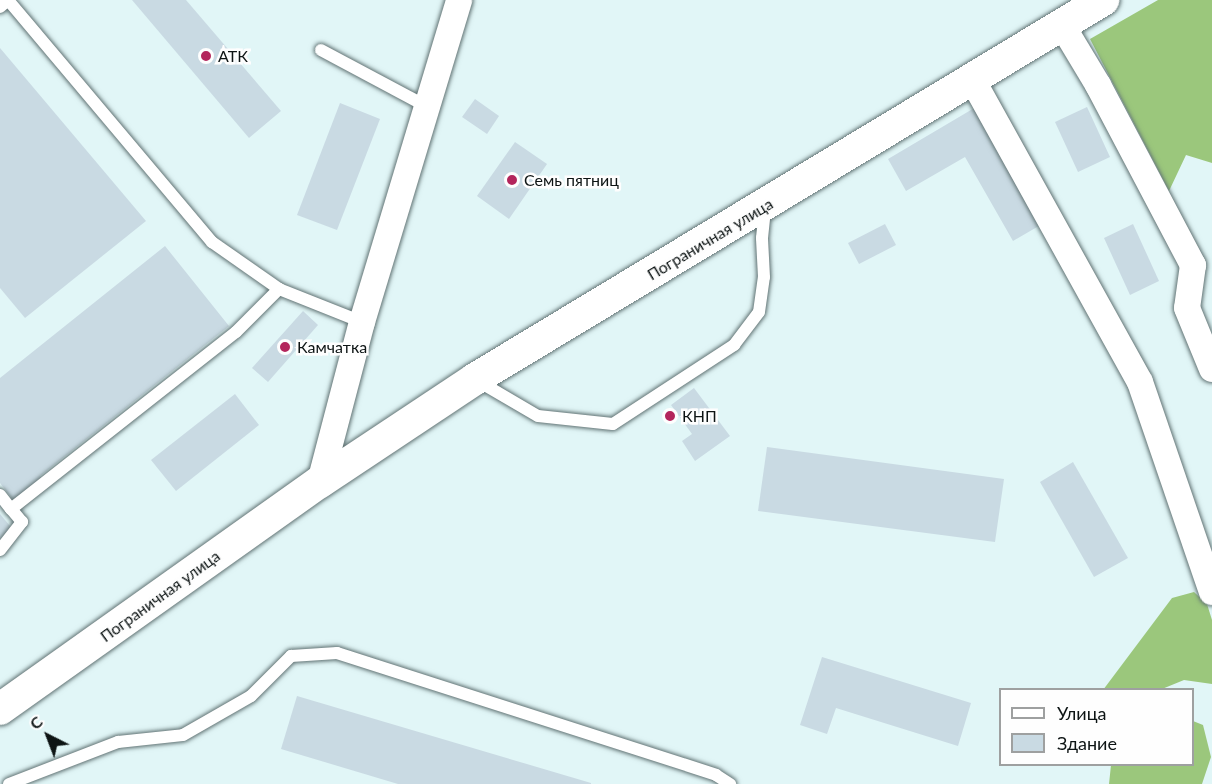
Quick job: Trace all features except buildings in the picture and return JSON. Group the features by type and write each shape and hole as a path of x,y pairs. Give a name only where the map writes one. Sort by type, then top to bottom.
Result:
{"street":[{"path":"320,482 362,322 459,0"},
{"name":"Пограничная улица","path":"0,709 320,482 475,379 1103,0"},
{"path":"1062,25 1098,85 1193,265 1187,308 1212,369"},
{"path":"972,79 1140,382 1212,592"}],"lane":[{"path":"0,7 8,0 212,242 279,289 362,322"},
{"path":"321,50 426,106"},
{"path":"475,379 538,416 613,424 734,345 759,312 764,277 762,238 765,206"},
{"path":"11,508 236,332 279,289"},
{"path":"0,495 22,522 0,550"},
{"path":"9,784 118,742 183,735 251,696 291,656 338,653 716,775 730,784"}],"green space":[{"path":"1158,0 1212,0 1212,163 1186,155 1169,191 1090,39"},
{"path":"1194,592 1207,604 1212,620 1212,684 1184,680 1164,688 1104,688 1172,598"},
{"path":"1194,721 1203,725 1211,757 1202,784 1109,784 1111,766 1194,766"}],"place":[{"name":"АТК","path":"206,56"},
{"name":"Семь пятниц","path":"512,180"},
{"name":"Камчатка","path":"285,347"},
{"name":"КНП","path":"670,416"}]}
